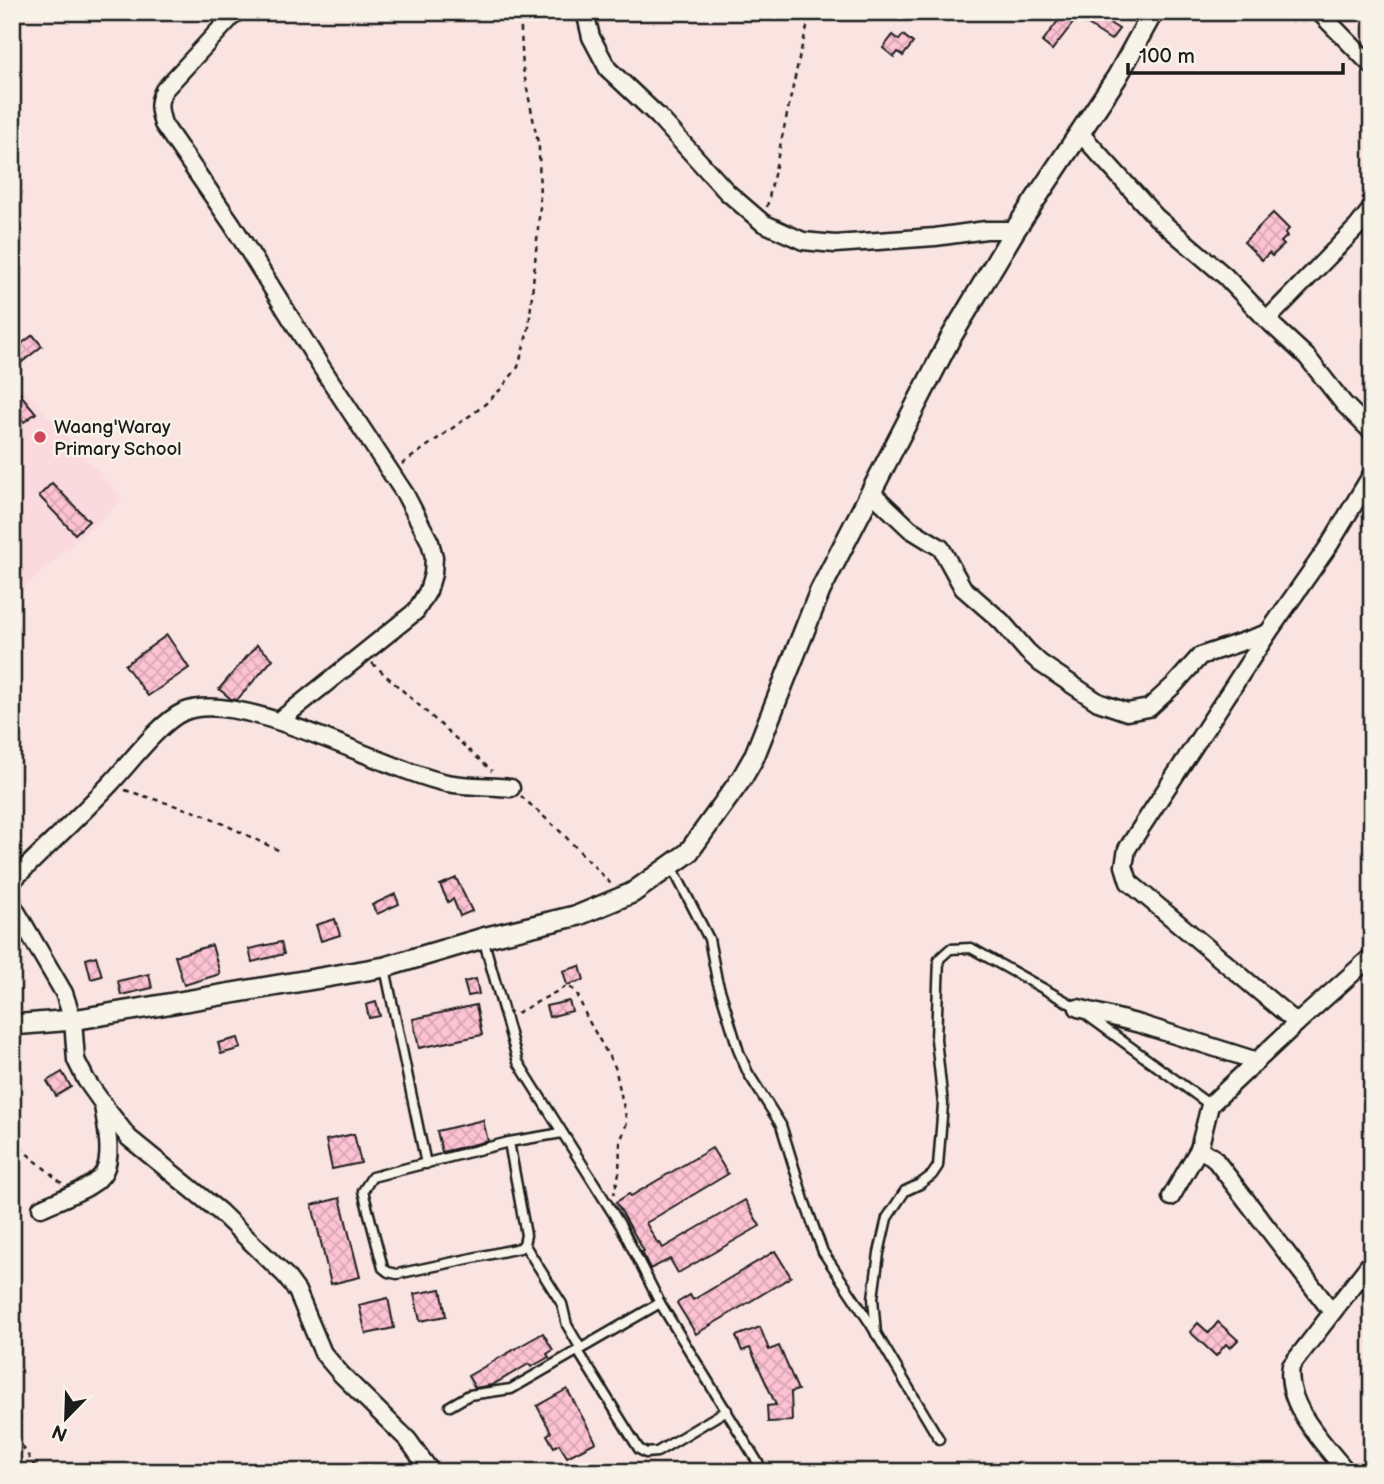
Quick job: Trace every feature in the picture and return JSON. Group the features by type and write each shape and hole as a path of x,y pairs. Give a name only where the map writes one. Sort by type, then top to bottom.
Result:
{"street":[{"path":"236,12 164,90 158,100 163,124 232,224 405,494 430,542 434,557 428,591 416,611 279,721"},
{"path":"585,12 591,37 608,69 658,116 727,192 763,223 803,241 835,244 935,237 986,230 1014,230"},
{"path":"12,1025 73,1020 385,967 592,910 632,893 688,853 716,816 754,757 820,591 950,339 1014,230 1117,76 1153,12"},
{"path":"1318,12 1372,65"},
{"path":"1080,133 1156,217 1225,276 1307,357 1344,404 1372,432"},
{"path":"1267,320 1372,208"},
{"path":"1297,1023 1129,882 1124,866 1127,849 1268,633 1330,544 1372,474"},
{"path":"871,492 910,529 941,548 963,588 1001,621 1040,663 1098,702 1127,712 1149,708 1200,656 1268,633"},
{"path":"12,881 109,785 166,723 183,712 220,707 279,721 446,783 511,788"},
{"path":"12,904 64,993 73,1020 76,1060 102,1104 129,1138 220,1212 286,1276 297,1291 323,1353 408,1440 431,1472"},
{"path":"1171,1197 1199,1149 1210,1105 1372,956"},
{"path":"1078,1008 1140,1024 1257,1061"},
{"path":"41,1208 93,1186 103,1176 108,1163 109,1138 102,1104"},
{"path":"1199,1149 1213,1157 1332,1312"},
{"path":"1347,1472 1314,1433 1293,1394 1289,1379 1291,1366 1372,1261"}],"lane":[{"path":"671,865 709,939 717,979 739,1052 748,1073 781,1125 823,1252 939,1438"},
{"path":"483,938 518,1062 621,1226 660,1303 760,1466"},
{"path":"876,1334 873,1298 887,1219 905,1191 926,1180 938,1166 943,1104 936,1039 939,959 950,949 971,948 1078,1008 1210,1105"},
{"path":"385,967 426,1164"},
{"path":"509,1142 526,1236 520,1248 397,1274 383,1268 362,1191 372,1177 509,1142 562,1133"},
{"path":"524,1244 562,1304 580,1350 639,1449 646,1453 657,1452 727,1410"},
{"path":"450,1406 469,1395 511,1389 660,1303"}],"path":[{"path":"391,472 482,407 518,367 529,327 540,206 539,148 523,69 520,12"},
{"path":"763,223 811,12"},
{"path":"109,785 205,815 282,852"},
{"path":"506,1019 567,986 576,991 587,1018 615,1068 627,1122 620,1143 618,1181 609,1207"},
{"path":"12,1140 74,1193"},
{"path":"12,1429 37,1472"}],"shaded area":[{"name":"Waang'Waray Primary School","path":"12,376 123,499 21,591 12,581"}],"building":[{"path":"1065,12 1108,12 1103,19 1119,29 1111,40 1077,18 1052,50 1042,42"},
{"path":"893,35 899,40 903,35 913,43 903,56 898,52 894,57 883,48"},
{"path":"1273,213 1289,229 1281,242 1284,245 1272,256 1269,253 1262,260 1244,242"},
{"path":"33,335 42,346 12,370 12,351"},
{"path":"12,384 36,413 24,422 12,408"},
{"path":"52,483 89,521 75,534 39,496"},
{"path":"167,635 189,668 148,696 125,665"},
{"path":"257,645 273,659 237,700 231,699 219,689"},
{"path":"456,878 472,911 460,916 453,899 448,902 440,885"},
{"path":"395,894 399,904 377,914 372,905"},
{"path":"335,919 340,935 321,941 316,925"},
{"path":"281,942 284,954 252,962 249,949"},
{"path":"212,945 220,974 184,985 175,956"},
{"path":"96,956 102,976 91,979 86,959"},
{"path":"580,966 584,980 567,985 563,971"},
{"path":"149,974 152,988 121,995 118,981"},
{"path":"476,979 479,994 468,996 464,982"},
{"path":"569,1001 572,1011 549,1017 546,1006"},
{"path":"376,1002 380,1016 369,1018 366,1005"},
{"path":"476,1005 482,1035 419,1048 413,1019"},
{"path":"238,1038 241,1048 221,1054 218,1043"},
{"path":"62,1072 71,1087 56,1096 47,1081"},
{"path":"483,1120 488,1141 442,1152 437,1131"},
{"path":"354,1134 361,1163 332,1169 326,1140"},
{"path":"712,1148 728,1174 646,1223 658,1244 663,1248 745,1200 760,1226 678,1273 670,1259 650,1269 642,1252 644,1251 616,1202 629,1194 631,1196"},
{"path":"340,1198 360,1277 331,1284 312,1205"},
{"path":"775,1251 791,1277 696,1334 677,1303 690,1295 693,1300"},
{"path":"441,1289 446,1316 420,1321 414,1294"},
{"path":"388,1298 394,1328 366,1334 359,1305"},
{"path":"1218,1322 1238,1340 1230,1348 1226,1344 1216,1356 1190,1332 1198,1323 1209,1333"},
{"path":"760,1327 769,1350 779,1346 798,1390 791,1392 792,1421 768,1422 767,1406 776,1405 750,1348 742,1351 736,1336"},
{"path":"543,1333 553,1350 547,1354 549,1357 531,1367 529,1364 492,1385 475,1388 468,1376"},
{"path":"567,1389 596,1442 567,1457 559,1444 554,1447 547,1435 551,1432 537,1406"}],"place":[{"name":"Waang'Waray Primary School","path":"40,437"}]}
